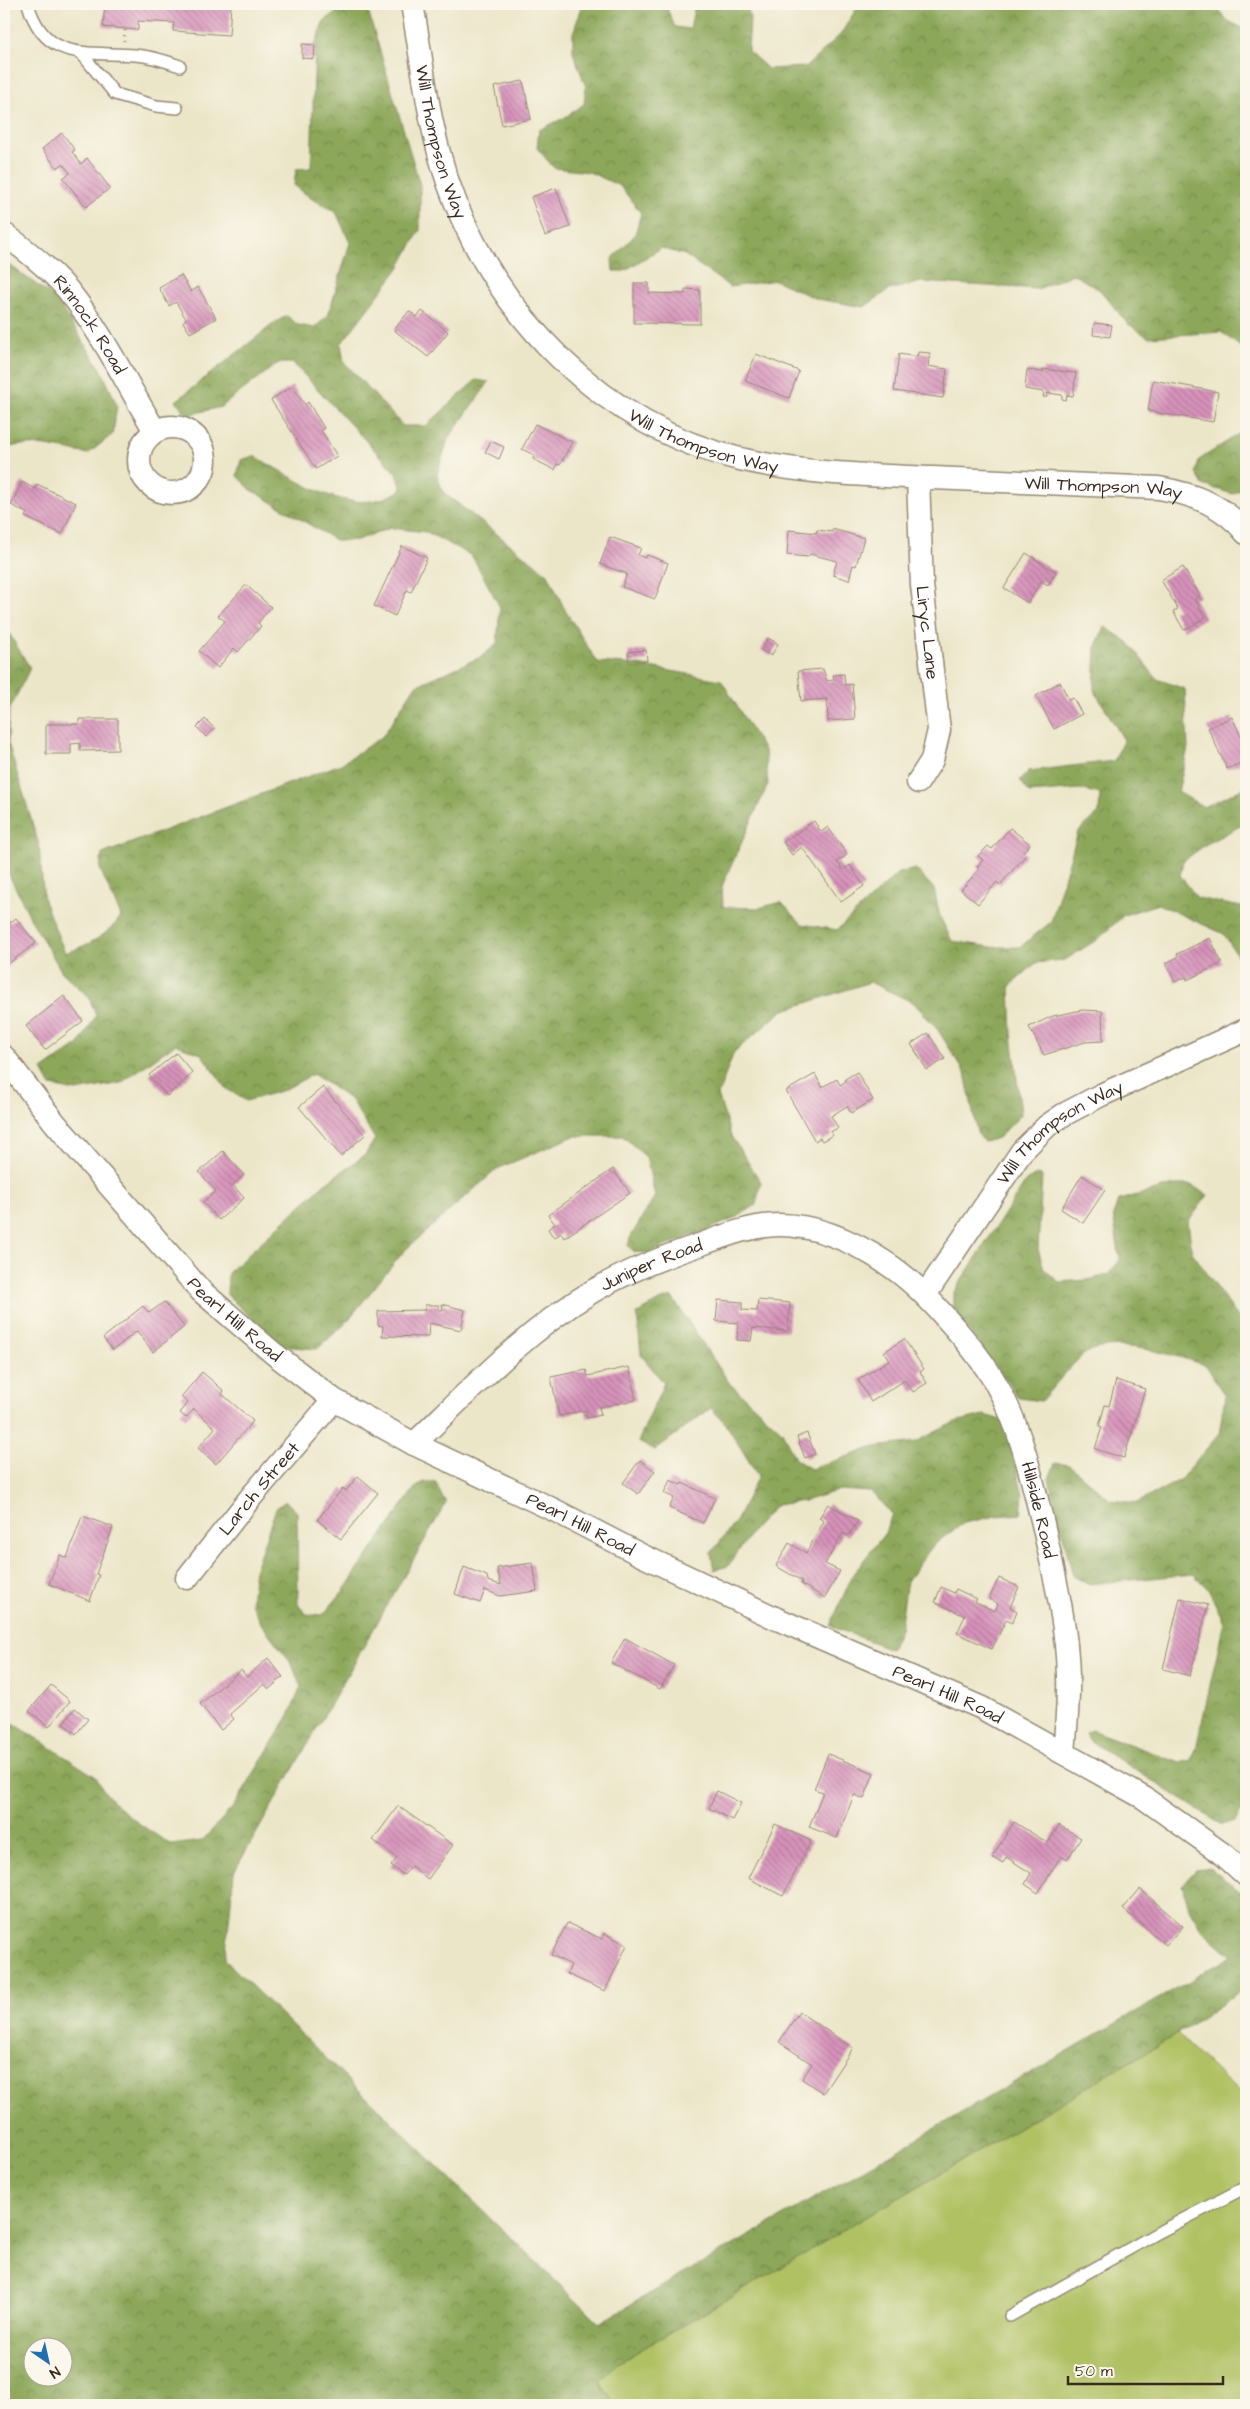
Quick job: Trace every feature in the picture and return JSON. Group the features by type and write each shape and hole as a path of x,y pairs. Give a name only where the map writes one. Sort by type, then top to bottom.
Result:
{"street":[{"name":"Will Thompson Way","path":"412,4 435,134 448,184 461,217 495,281 535,333 580,376 625,410 650,424 711,450 775,466 856,475 1159,488 1189,493 1212,504 1239,523 1246,533"},
{"name":"Rinnock Road","path":"4,234 35,259 66,288 92,325 156,431"},
{"name":"Liryc Lane","path":"918,478 922,585 939,730 932,760 918,782"},
{"name":"Will Thompson Way","path":"925,1295 1011,1165 1034,1137 1047,1126 1100,1095 1246,1030"},
{"name":"Pearl Hill Road","path":"4,1057 55,1123 201,1292 273,1353 334,1400 414,1444 755,1609 982,1708 1144,1798 1224,1856 1246,1875"},
{"name":"Juniper Road","path":"414,1444 500,1360 561,1312 624,1275 658,1260 725,1236 777,1225 810,1228 825,1232 843,1238 874,1255 908,1279 925,1295"},
{"name":"Hillside Road","path":"925,1295 965,1339 996,1383 1008,1408 1028,1462 1054,1575 1064,1632 1068,1676 1064,1753"},
{"name":"Larch Street","path":"188,1578 251,1497 334,1400"}],"lane":[{"path":"28,4 36,25 50,40 62,47 81,53 135,55 180,66"},
{"path":"81,53 115,94 156,106 177,108"},
{"path":"1010,2316 1246,2187"}],"green space":[{"path":"349,4 368,11 420,185 420,230 399,268 341,344 344,362 403,426 426,426 476,380 489,382 448,439 437,475 443,492 548,574 564,608 597,662 638,665 721,680 765,752 768,784 722,886 723,907 759,908 781,902 802,924 837,930 898,873 916,869 934,889 940,917 952,941 991,947 1020,947 1051,922 1078,832 1099,813 1100,794 1080,789 1029,793 1020,780 1029,771 1114,761 1124,740 1094,690 1096,645 1105,627 1128,642 1157,679 1185,689 1188,748 1178,792 1204,807 1246,787 1246,823 1208,843 1183,861 1180,875 1197,898 1246,908 1246,970 1224,934 1158,904 1124,915 1098,939 1065,960 1036,963 1010,986 1012,1034 1021,1115 998,1138 984,1142 977,1132 965,1073 938,1030 914,1003 870,982 782,1011 734,1052 718,1095 731,1136 761,1182 756,1205 736,1218 648,1253 635,1252 628,1246 630,1238 655,1196 646,1157 623,1136 574,1136 497,1169 404,1251 344,1325 317,1349 280,1346 227,1295 228,1273 324,1184 365,1155 375,1139 351,1100 313,1074 284,1090 246,1101 227,1089 201,1054 175,1044 121,1083 76,1091 51,1086 42,1070 79,1044 96,1016 89,997 62,972 33,923 4,865 4,625 30,668 9,711 8,743 39,845 44,901 65,953 97,939 111,929 121,916 100,869 102,854 341,764 383,736 415,686 481,657 497,644 500,607 472,556 427,532 390,528 357,540 337,541 250,489 237,476 241,460 254,456 307,486 345,500 364,502 383,498 402,489 397,474 293,363 278,363 221,407 187,415 176,401 277,321 287,316 298,325 314,328 328,316 350,243 336,212 312,199 294,185 296,169 311,168 315,45 324,21"},
{"path":"583,4 665,4 675,27 690,29 695,4 747,4 750,19 748,51 768,69 806,67 841,34 858,6 856,4 1215,4 1227,20 1246,30 1246,351 1221,332 1148,337 1127,323 1100,290 1073,274 1038,289 921,282 889,290 864,307 817,299 775,280 730,287 685,255 661,248 624,271 613,271 612,259 635,235 641,213 620,186 589,172 554,168 537,148 539,130 564,118 584,104 586,87 573,52 573,33"},
{"path":"4,261 56,299 101,369 117,405 113,434 88,454 33,445 22,445 4,450 4,413 10,409 12,390 4,374"},
{"path":"1246,429 1246,486 1233,494 1203,485 1196,473 1199,460"},
{"path":"1036,1175 1042,1176 1038,1249 1044,1269 1059,1282 1088,1280 1108,1275 1120,1260 1113,1215 1119,1200 1174,1185 1191,1185 1208,1195 1188,1222 1192,1252 1246,1326 1246,1805 1235,1821 1222,1825 1090,1741 1085,1733 1091,1730 1180,1763 1191,1760 1196,1749 1224,1622 1208,1589 1193,1574 1089,1584 1073,1576 1049,1479 1055,1463 1069,1465 1110,1500 1137,1503 1180,1480 1219,1434 1225,1396 1206,1365 1146,1349 1113,1346 1098,1348 1082,1356 1041,1401 1019,1398 965,1326 954,1308 954,1292 1026,1181"},
{"path":"672,1297 730,1384 782,1431 795,1459 811,1469 875,1447 916,1442 955,1422 984,1415 1005,1421 1023,1494 1021,1514 996,1516 964,1523 934,1544 907,1581 900,1629 891,1649 830,1626 853,1574 885,1533 892,1514 871,1492 840,1490 804,1501 776,1505 754,1529 728,1566 714,1570 711,1553 737,1520 758,1476 726,1424 711,1408 655,1450 638,1442 664,1383 641,1355 637,1314 659,1301"},
{"path":"424,1482 435,1482 446,1503 234,1872 225,1960 599,2323 1232,1956 1201,1929 1189,1907 1182,1885 1196,1870 1210,1868 1246,1896 1246,1988 1177,2034 618,2363 600,2381 614,2405 4,2405 4,1717 96,1777 102,1788 119,1807 171,1845 202,1841 234,1806 289,1715 301,1687 291,1662 262,1625 251,1603 255,1569 276,1508 286,1501 297,1512 298,1603 305,1614 323,1615 344,1590 414,1489"},
{"path":"1177,2034 1246,2099 1246,2405 614,2405 600,2381 618,2363"}],"building":[{"path":"105,4 231,4 229,35 173,31 174,23 138,21 138,30 103,27"},
{"path":"302,44 315,45 314,59 302,58"},
{"path":"523,81 531,119 502,125 494,87"},
{"path":"62,133 75,150 72,152 81,164 87,158 110,188 86,207 63,178 70,173 63,164 57,168 42,149"},
{"path":"556,188 570,227 545,236 531,197"},
{"path":"181,275 191,292 198,287 216,318 190,333 183,322 186,319 176,302 169,306 159,288"},
{"path":"634,283 649,283 649,293 685,294 685,289 700,290 700,324 634,323"},
{"path":"409,311 417,317 422,311 448,332 428,357 394,330"},
{"path":"1094,323 1112,325 1110,337 1093,335"},
{"path":"918,352 930,353 928,366 947,369 943,398 894,391 899,354 917,357"},
{"path":"756,354 799,371 789,398 745,381"},
{"path":"1043,369 1076,373 1073,396 1067,395 1066,400 1062,399 1062,395 1048,393 1047,397 1043,397 1044,392 1025,389 1027,370 1043,372"},
{"path":"1153,380 1218,392 1213,422 1148,411"},
{"path":"292,386 305,405 308,402 324,428 321,430 337,456 316,469 271,400"},
{"path":"535,424 572,442 560,465 557,464 555,470 533,459 534,455 522,449"},
{"path":"491,441 504,447 499,459 485,452"},
{"path":"22,482 35,489 37,484 76,503 62,534 25,517 27,513 11,505"},
{"path":"832,529 864,538 856,566 853,565 849,580 833,575 837,561 810,554 808,557 787,555 789,530 816,533 817,530 832,532"},
{"path":"610,537 641,548 638,555 645,558 647,555 668,563 655,599 622,587 627,574 600,564"},
{"path":"402,546 427,558 411,592 407,590 395,616 374,606"},
{"path":"1026,553 1056,572 1048,585 1041,581 1028,603 1004,588"},
{"path":"1183,567 1200,596 1195,599 1205,618 1184,630 1173,611 1178,609 1161,580"},
{"path":"246,585 271,607 258,623 261,626 238,652 234,648 218,668 199,651 225,621 218,616"},
{"path":"768,638 778,644 771,656 761,650"},
{"path":"646,650 647,661 629,663 628,652"},
{"path":"823,669 827,681 834,680 833,675 844,674 845,685 852,684 855,719 828,721 827,699 801,701 798,671"},
{"path":"1060,682 1069,700 1073,698 1082,714 1054,729 1036,696"},
{"path":"1232,717 1246,747 1242,749 1246,761 1227,769 1208,728"},
{"path":"79,719 118,719 118,750 80,751 80,743 71,744 71,754 46,754 46,724 79,724"},
{"path":"205,719 215,729 206,737 197,727"},
{"path":"814,821 821,832 828,827 847,855 837,862 843,870 850,865 864,886 841,902 802,847 792,855 783,842"},
{"path":"1010,828 1030,844 1023,852 1026,855 1000,885 997,882 978,904 961,890 979,869 977,867 983,860 978,856 988,846 992,849"},
{"path":"7,918 10,923 16,918 36,943 4,967 4,921"},
{"path":"1210,938 1222,963 1187,980 1186,977 1175,982 1166,963 1178,957 1177,954"},
{"path":"64,996 83,1021 45,1050 26,1026"},
{"path":"1082,1010 1102,1011 1103,1041 1085,1042 1044,1055 1029,1027 1053,1016"},
{"path":"928,1033 945,1059 927,1070 911,1044"},
{"path":"176,1053 193,1073 167,1096 149,1075"},
{"path":"857,1072 873,1100 851,1113 847,1106 831,1116 838,1128 830,1132 833,1135 822,1141 820,1138 815,1141 786,1091 815,1074 822,1087 837,1079 840,1085 846,1081 845,1079"},
{"path":"323,1087 365,1135 341,1156 299,1107"},
{"path":"223,1151 244,1175 233,1185 244,1198 219,1220 203,1202 216,1191 199,1172"},
{"path":"613,1169 630,1193 564,1238 561,1233 554,1238 548,1229 555,1224 548,1215"},
{"path":"1082,1175 1105,1190 1083,1223 1061,1209"},
{"path":"718,1300 742,1302 742,1310 757,1311 758,1300 790,1303 788,1331 753,1328 751,1341 737,1340 738,1323 716,1321"},
{"path":"164,1302 184,1327 153,1352 137,1331 113,1350 103,1338 143,1306 149,1313"},
{"path":"442,1304 465,1310 461,1330 429,1323 428,1337 382,1336 383,1326 378,1325 378,1311 425,1310 425,1305 439,1305 439,1310 443,1310"},
{"path":"904,1339 924,1369 920,1372 927,1383 913,1392 905,1380 871,1402 858,1380 889,1360 884,1352"},
{"path":"629,1367 636,1400 599,1407 601,1415 587,1418 586,1410 559,1416 551,1377 586,1370 588,1376"},
{"path":"202,1372 224,1391 222,1394 253,1421 216,1464 198,1448 215,1428 194,1409 186,1418 180,1413 188,1403 181,1397"},
{"path":"1116,1380 1145,1389 1124,1458 1095,1449 1102,1427 1099,1426 1105,1405 1109,1406"},
{"path":"807,1433 815,1454 805,1458 797,1437"},
{"path":"640,1460 655,1471 638,1494 623,1483"},
{"path":"358,1476 378,1493 341,1539 317,1520 343,1488 346,1491"},
{"path":"670,1480 681,1485 682,1483 715,1498 703,1523 669,1508 674,1498 664,1493"},
{"path":"828,1504 858,1521 848,1536 843,1533 825,1564 840,1571 825,1598 801,1584 802,1581 776,1566 789,1543 806,1553 824,1521 819,1518"},
{"path":"82,1516 113,1527 96,1574 99,1575 90,1601 49,1584 60,1555 67,1558"},
{"path":"533,1563 537,1591 500,1596 485,1590 480,1603 455,1594 464,1567 487,1576 488,1581 501,1585 497,1568"},
{"path":"999,1578 1019,1587 1010,1607 1017,1611 1012,1623 1006,1620 992,1649 957,1633 965,1616 935,1602 941,1587 954,1593 956,1589 977,1599 975,1602 995,1611 998,1604 989,1599"},
{"path":"1180,1598 1208,1605 1190,1676 1163,1669"},
{"path":"625,1638 674,1665 660,1689 611,1663"},
{"path":"268,1658 283,1677 269,1689 264,1684 230,1714 234,1719 221,1730 200,1704 241,1670 247,1677"},
{"path":"51,1685 70,1701 49,1727 29,1711"},
{"path":"75,1708 88,1719 76,1734 63,1723"},
{"path":"828,1754 874,1773 864,1799 854,1795 837,1838 809,1827 823,1792 814,1789"},
{"path":"717,1791 741,1803 732,1820 709,1808"},
{"path":"398,1806 453,1845 428,1879 411,1866 404,1875 391,1866 397,1858 373,1840"},
{"path":"1014,1822 1048,1843 1059,1825 1081,1838 1067,1860 1061,1856 1038,1893 1025,1884 1031,1873 1006,1857 1003,1863 992,1857"},
{"path":"775,1824 811,1841 783,1896 748,1878"},
{"path":"1140,1889 1183,1926 1166,1945 1123,1909"},
{"path":"567,1923 602,1939 604,1933 627,1945 605,1991 567,1974 571,1965 551,1955"},
{"path":"799,2012 853,2048 823,2093 802,2079 812,2064 779,2042"}]}
